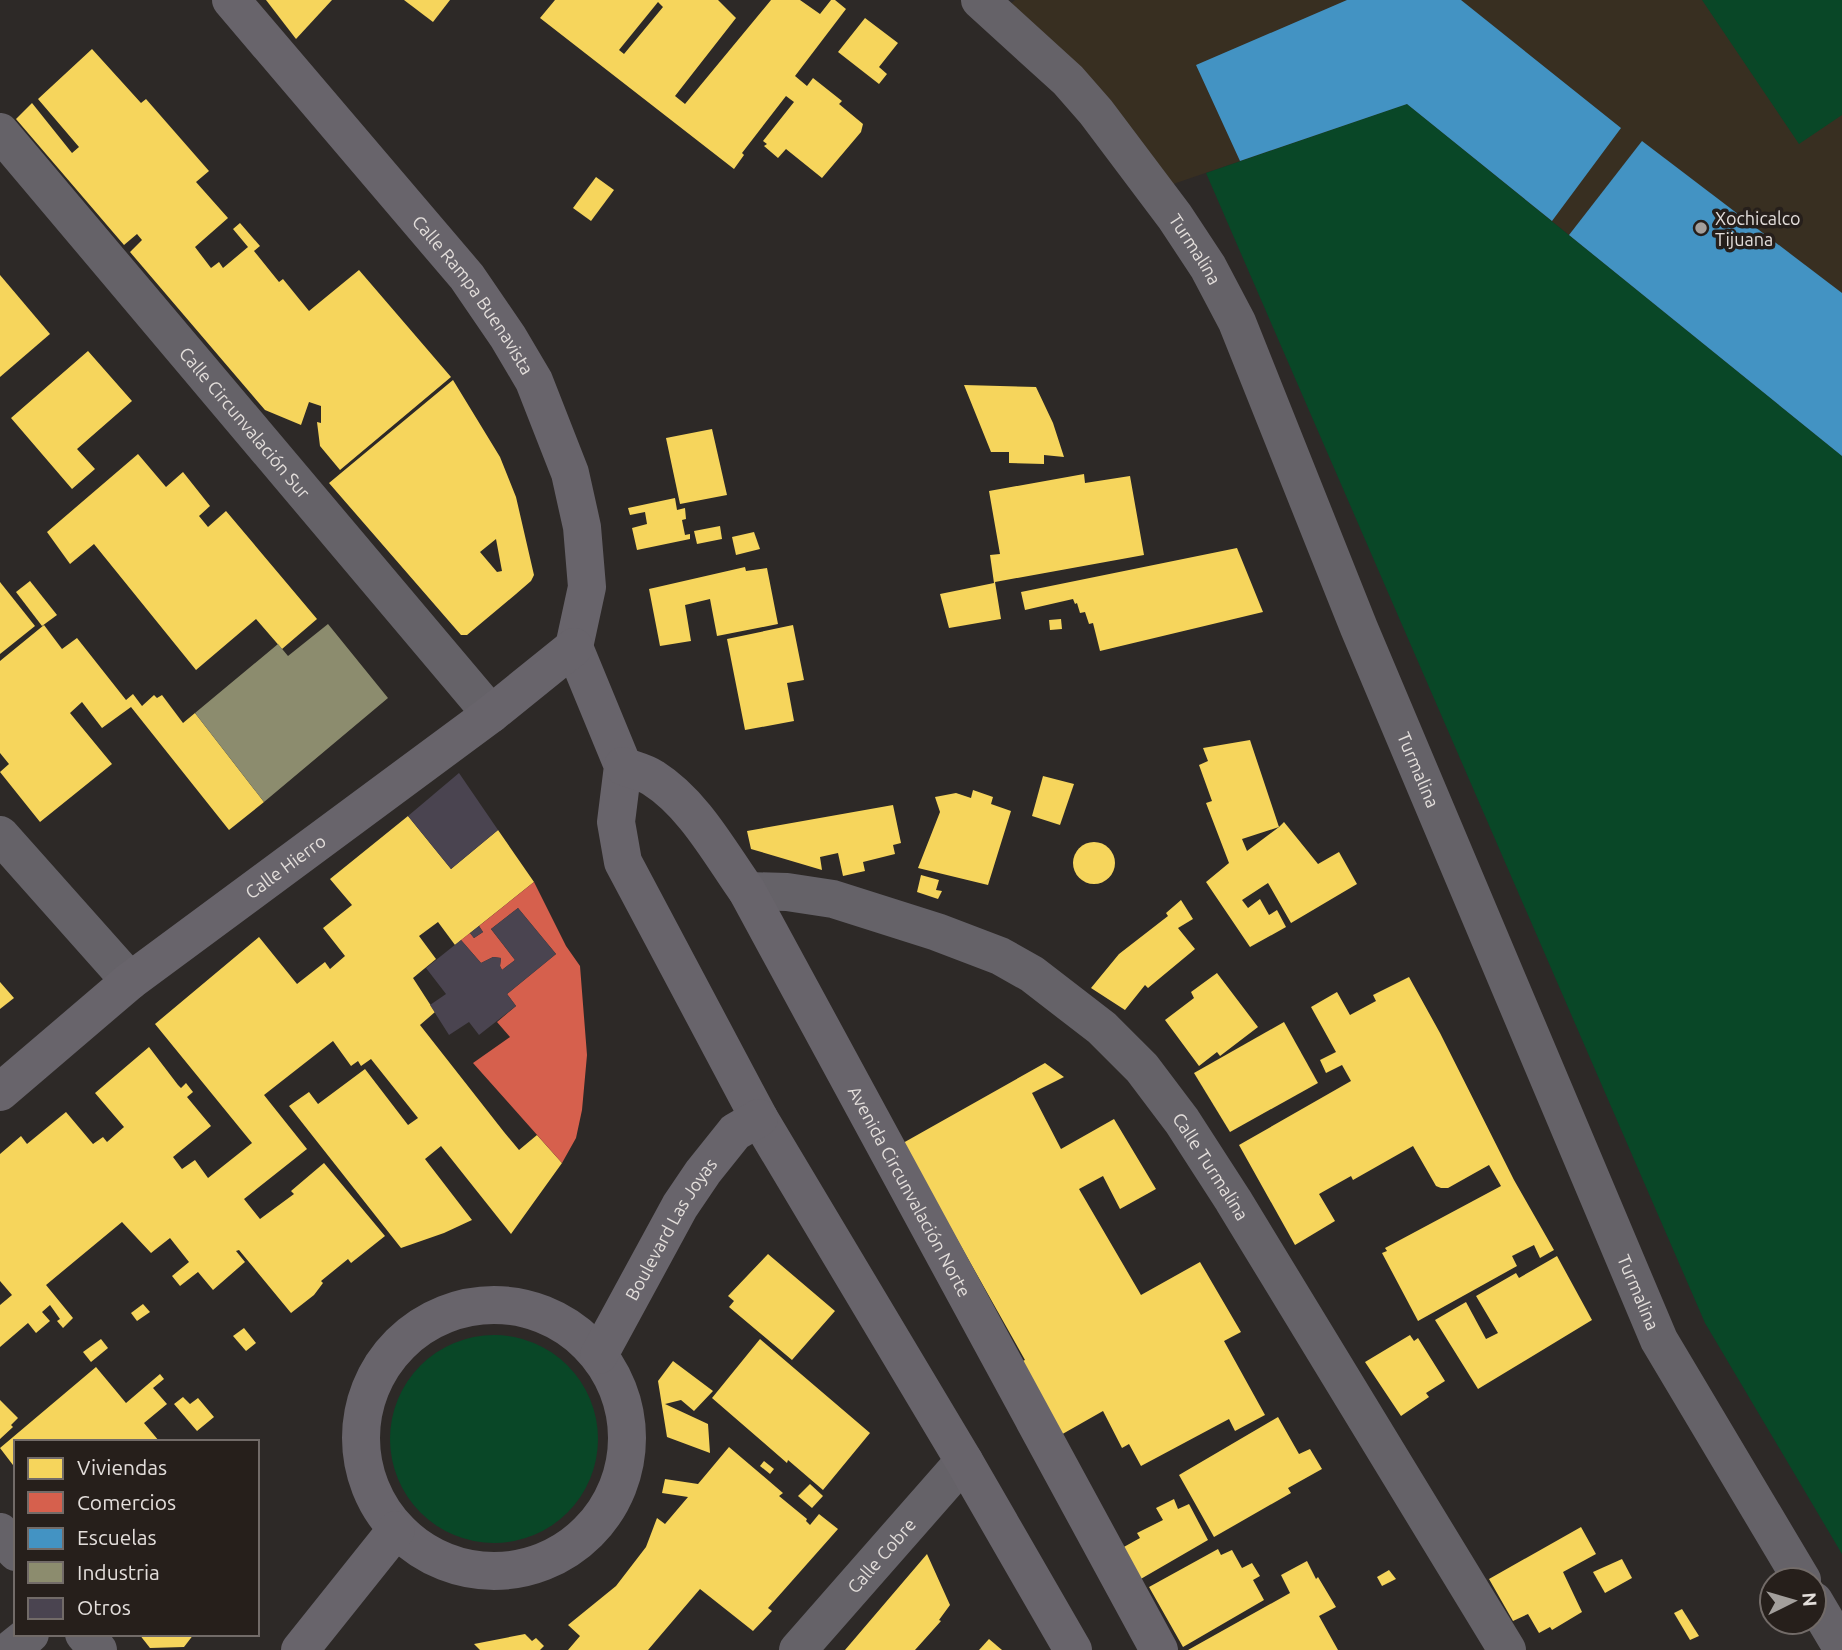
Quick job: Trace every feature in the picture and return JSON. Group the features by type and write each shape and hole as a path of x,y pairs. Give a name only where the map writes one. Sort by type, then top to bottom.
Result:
{"street":[{"name":"Calle Rampa Buenavista","path":"231,0 467,277 534,381 570,473 582,527 587,587 574,647"},
{"name":"Turmalina","path":"980,0 1068,80 1096,112 1209,267 1237,322 1359,628 1659,1340 1793,1566"},
{"name":"Calle Circunvalación Sur","path":"0,132 491,714"},
{"name":"Calle Hierro","path":"0,1092 130,981 491,714 574,647"},
{"path":"574,647 623,766 617,822 623,862 759,1118 964,1461 1073,1650"},
{"name":"Avenida Circunvalación Norte","path":"623,766 650,776 667,788 694,816 747,891 1159,1650"},
{"path":"0,835 130,981"},
{"name":"Calle Turmalina","path":"747,891 787,892 833,900 937,932 988,951 1032,974 1102,1028 1142,1068 1182,1121 1234,1200 1507,1650"},
{"name":"Boulevard Las Joyas","path":"599,1355 680,1206 734,1132 759,1118"},
{"path":"501,1304 546,1314 599,1355 621,1395 627,1452 614,1498 590,1533 552,1560 508,1572 462,1568 434,1558 396,1530 368,1483 360,1436 364,1406 382,1363 423,1324 466,1307 501,1304"},
{"name":"Calle Cobre","path":"798,1650 964,1461"},
{"path":"300,1650 396,1530"},
{"path":"0,1532 14,1550"},
{"path":"1828,1624 1842,1648"},
{"path":"10,1650 28,1636"},
{"path":"86,1636 99,1650"}],"shaded area":[{"name":"Xochicalco Tijuana","path":"1015,0 1842,0 1842,456 1407,104 1144,194 1007,7"}],"green space":[{"path":"1702,0 1842,0 1842,115 1799,144"},
{"path":"1407,104 1842,456 1842,1554 1705,1323 1206,173"},
{"path":"494,1335 534,1343 567,1366 590,1399 598,1439 590,1479 567,1512 534,1535 494,1543 454,1535 421,1512 398,1479 390,1439 398,1399 421,1366 454,1343"}],"building: Viviendas":[{"path":"266,0 332,0 296,39"},
{"path":"404,0 450,0 433,22"},
{"path":"555,0 718,0 736,18 675,96 685,104 771,0 800,0 820,14 831,0 835,0 846,9 795,76 807,86 813,78 842,101 839,104 863,124 861,132 822,178 786,149 778,158 764,146 767,144 763,141 794,102 786,96 742,153 744,155 734,169 540,18","holes":["658,2 663,7 624,54 619,50"]},
{"path":"865,18 898,43 879,67 887,74 879,84 838,52"},
{"path":"92,49 141,103 146,99 209,171 196,182 228,218 195,247 211,268 219,262 223,268 248,247 233,229 240,223 260,246 254,251 279,282 283,279 309,311 359,270 451,377 340,470 320,446 317,422 321,423 321,406 309,402 301,425 265,410 130,252 142,240 137,234 124,245 16,119 32,103 72,153 79,147 38,99"},
{"path":"596,177 614,190 591,221 573,208"},
{"path":"0,275 50,334 0,377"},
{"path":"88,351 132,401 77,449 95,469 72,489 11,418"},
{"path":"453,380 500,457 516,497 534,575 531,581 467,635 461,635 329,483","holes":["496,539 502,571 497,572 480,552"]},
{"path":"964,385 1036,387 1053,423 1064,457 1044,455 1044,464 1009,463 1009,452 991,452"},
{"path":"712,429 727,495 680,504 666,438"},
{"path":"138,454 166,487 183,472 210,506 199,516 208,527 226,511 317,619 282,649 256,619 196,670 94,544 70,564 47,532"},
{"path":"1084,474 1085,483 1130,476 1144,555 995,582 1001,619 949,628 940,594 994,583 990,555 1000,554 989,491"},
{"path":"675,498 677,510 685,508 686,519 682,520 685,535 690,534 690,539 637,550 632,528 647,524 645,512 630,515 628,508"},
{"path":"720,526 722,539 697,544 694,531"},
{"path":"754,532 760,549 736,555 732,537"},
{"path":"1237,548 1263,612 1100,651 1093,623 1089,624 1085,612 1080,613 1073,599 1025,610 1021,592"},
{"path":"745,567 746,571 767,568 778,624 717,636 710,599 685,605 691,641 660,646 649,589"},
{"path":"30,581 57,615 42,626 16,592"},
{"path":"0,582 35,626 0,654"},
{"path":"1061,619 1062,629 1050,630 1049,620"},
{"path":"44,625 62,649 77,638 126,700 133,694 142,706 154,695 157,698 162,695 183,723 195,713 264,802 229,830 131,707 102,728 82,702 70,713 112,764 40,822 0,772 9,764 0,753 0,661"},
{"path":"793,625 804,680 787,683 794,721 745,730 727,639"},
{"path":"1250,740 1279,827 1284,822 1318,864 1339,852 1357,884 1291,923 1268,883 1242,900 1248,908 1260,899 1269,915 1277,910 1286,927 1250,947 1206,882 1229,863 1206,803 1212,801 1199,765 1208,761 1203,748","holes":["1279,827 1247,851 1242,839"]},
{"path":"1043,776 1074,784 1060,825 1032,816"},
{"path":"973,790 993,797 991,804 1011,811 988,885 918,868 940,812 935,797 956,793 971,798"},
{"path":"893,805 901,843 893,845 895,854 863,862 865,871 843,876 838,853 820,857 822,870 751,849 747,831"},
{"path":"408,816 451,869 498,830 534,882 455,945 438,922 419,936 436,959 413,978 435,1012 420,1025 504,1132 519,1150 537,1135 562,1163 511,1234 441,1146 425,1159 472,1220 401,1248 289,1106 309,1092 318,1104 365,1069 408,1125 418,1118 371,1059 361,1066 358,1061 351,1066 333,1041 264,1095 307,1149 244,1199 260,1219 294,1194 291,1191 324,1163 385,1236 351,1263 348,1259 321,1281 323,1283 314,1295 291,1313 239,1250 236,1251 245,1262 213,1290 198,1272 180,1286 172,1276 189,1262 170,1238 151,1253 122,1222 46,1285 73,1318 63,1328 50,1305 42,1312 50,1321 36,1333 28,1323 0,1347 0,1305 12,1295 0,1281 0,1154 21,1136 27,1144 66,1112 93,1144 103,1137 107,1142 124,1127 95,1093 149,1047 181,1088 186,1083 193,1092 187,1097 211,1126 173,1157 182,1169 195,1160 208,1178 252,1143 155,1024 259,937 297,984 325,962 330,969 345,956 323,928 352,905 330,879"},
{"path":"1094,842 1109,848 1115,863 1109,878 1094,884 1079,878 1073,863 1079,848"},
{"path":"921,875 939,880 936,890 942,891 938,899 917,892"},
{"path":"1181,900 1193,919 1178,928 1195,949 1148,988 1145,985 1125,1010 1091,988 1119,954 1168,916 1166,913"},
{"path":"1217,973 1258,1027 1220,1056 1217,1052 1199,1066 1165,1020 1194,998 1191,992"},
{"path":"1409,977 1514,1180 1554,1250 1540,1258 1534,1245 1512,1256 1517,1266 1418,1321 1382,1253 1387,1251 1385,1248 1501,1186 1489,1165 1448,1188 1441,1188 1436,1186 1413,1146 1353,1180 1351,1176 1319,1194 1335,1221 1295,1245 1239,1145 1351,1081 1342,1065 1326,1073 1320,1060 1336,1052 1311,1007 1337,992 1350,1015 1376,1001 1373,995"},
{"path":"0,982 14,998 0,1009"},
{"path":"1284,1022 1318,1083 1230,1132 1194,1073"},
{"path":"1045,1063 1064,1077 1032,1093 1061,1149 1114,1119 1156,1189 1120,1209 1103,1176 1079,1189 1141,1295 1200,1262 1241,1332 1224,1341 1265,1415 1235,1431 1229,1419 1141,1466 1129,1444 1122,1448 1103,1411 1059,1436 1018,1363 1025,1360 903,1143"},
{"path":"768,1254 835,1311 792,1360 729,1307 734,1301 728,1296"},
{"path":"1557,1256 1592,1320 1478,1389 1435,1320 1466,1302 1486,1339 1498,1333 1476,1296 1516,1273 1519,1278"},
{"path":"143,1304 150,1312 137,1321 131,1313"},
{"path":"244,1328 256,1343 246,1351 233,1336"},
{"path":"1410,1335 1414,1341 1418,1338 1445,1381 1426,1393 1429,1397 1401,1416 1365,1362"},
{"path":"101,1339 108,1348 91,1362 83,1352"},
{"path":"760,1339 870,1433 823,1490 788,1460 787,1463 712,1398"},
{"path":"673,1361 713,1391 694,1411 681,1400 665,1404 708,1424 710,1453 667,1437 658,1381"},
{"path":"96,1367 126,1403 160,1374 164,1379 153,1388 167,1404 144,1423 158,1440 14,1440 14,1466 0,1448"},
{"path":"183,1397 190,1404 198,1398 214,1417 197,1431 174,1404"},
{"path":"0,1400 18,1418 0,1439"},
{"path":"1278,1417 1299,1454 1310,1449 1322,1469 1288,1488 1291,1493 1214,1537 1179,1475"},
{"path":"729,1447 783,1493 779,1496 807,1519 810,1525 819,1514 838,1529 768,1608 772,1611 753,1631 700,1589 648,1650 568,1650 580,1636 568,1625 616,1586 646,1547 657,1518 665,1524 688,1497 662,1493 665,1479 698,1484"},
{"path":"764,1461 774,1469 770,1474 760,1466"},
{"path":"810,1484 823,1496 812,1508 798,1496"},
{"path":"1174,1499 1178,1509 1189,1504 1208,1540 1139,1580 1122,1548 1140,1538 1137,1533 1163,1520 1156,1508"},
{"path":"1581,1527 1596,1554 1563,1572 1582,1612 1552,1630 1550,1627 1539,1633 1528,1614 1513,1621 1489,1579"},
{"path":"1218,1549 1221,1555 1232,1550 1242,1568 1252,1563 1260,1576 1253,1580 1264,1600 1183,1647 1149,1587"},
{"path":"927,1554 950,1605 939,1620 941,1621 915,1650 845,1650"},
{"path":"1622,1559 1632,1578 1605,1593 1593,1572"},
{"path":"1307,1561 1336,1607 1319,1616 1338,1650 1188,1650 1290,1593 1281,1575"},
{"path":"1389,1570 1396,1579 1382,1586 1377,1577"},
{"path":"1682,1609 1699,1636 1690,1640 1674,1613"},
{"path":"525,1634 532,1641 536,1638 544,1646 540,1650 480,1650 474,1644"},
{"path":"141,1636 192,1636 184,1647 150,1648"},
{"path":"989,1639 1002,1650 979,1650"}],"building: Comercios":[{"path":"534,882 566,946 580,966 587,1055 582,1110 576,1138 562,1163 473,1063 510,1037 497,1022 516,1006 507,994 556,954 518,908 491,929 515,960 502,970 501,958 493,957 481,963 461,940 470,933 474,938 483,932 479,926"}],"building: Escuelas":[{"path":"1347,0 1461,0 1621,128 1552,221 1407,104 1240,161 1196,65"},
{"path":"1642,141 1842,293 1842,456 1569,235"}],"building: Industria":[{"path":"328,624 388,698 264,802 195,713 278,644 288,656"}],"building: Otros":[{"path":"459,773 498,830 451,869 408,816"},
{"path":"518,908 556,954 507,994 516,1006 479,1035 469,1022 449,1035 430,1005 446,994 426,968 461,940 481,963 493,957 501,958 502,970 515,960 491,929"},
{"path":"479,926 483,932 474,938 470,933"}],"place":[{"name":"Xochicalco Tijuana","path":"1701,228"}]}
